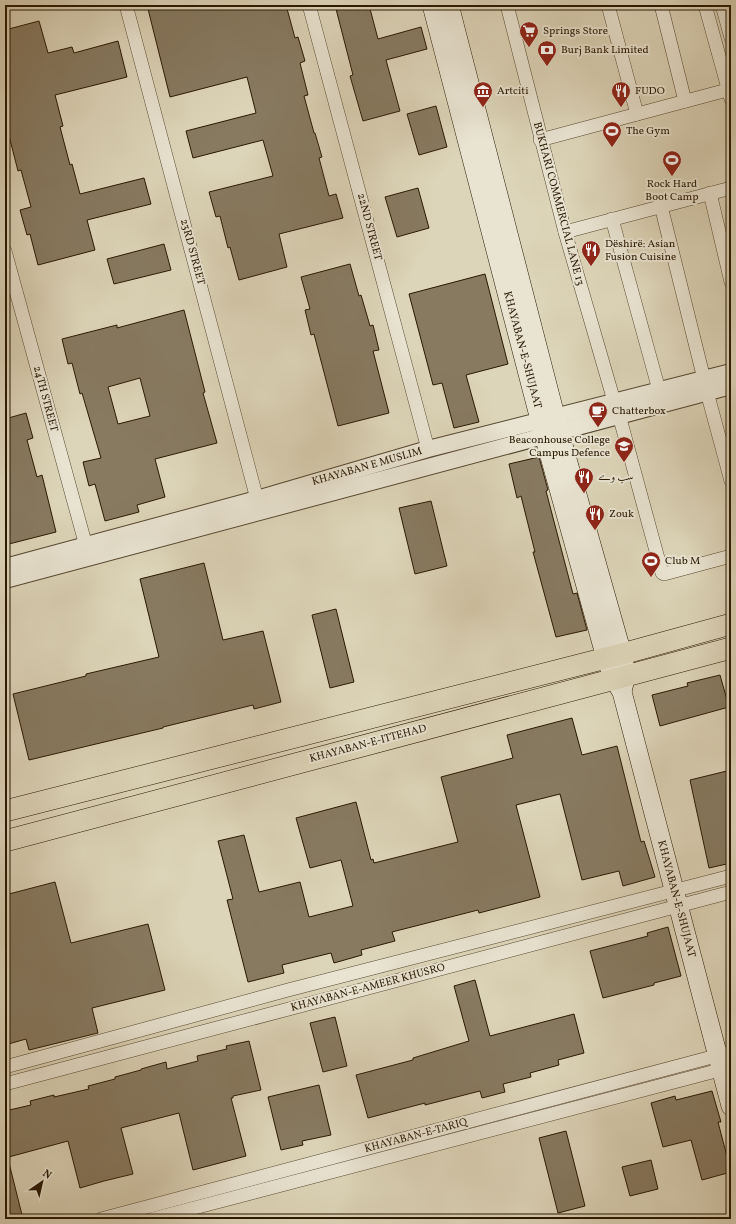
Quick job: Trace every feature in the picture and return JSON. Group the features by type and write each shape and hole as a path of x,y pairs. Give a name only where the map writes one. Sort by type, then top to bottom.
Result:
{"main road":[{"name":"KHAYABAN-E-SHUJAAT","path":"432,5 550,425 612,656"},
{"name":"KHAYABAN-E-SHUJAAT","path":"449,5 550,425"},
{"path":"5,811 612,656 731,624"},
{"name":"KHAYABAN-E-ITTEHAD","path":"5,841 619,681 731,648"},
{"path":"612,656 626,656 625,664 629,670 619,681 604,677 603,669 598,663 612,656"},
{"name":"KHAYABAN-E-SHUJAAT","path":"619,681 676,898 725,1061 731,1106"}],"street":[{"name":"23RD STREET","path":"126,5 257,499"},
{"name":"22ND STREET","path":"309,5 428,449"},
{"name":"BUKHARI COMMERCIAL LANE 13","path":"507,5 540,140 565,232 662,573 664,574 731,556"},
{"path":"608,5 636,114"},
{"path":"661,5 685,101"},
{"path":"540,140 685,101 730,93 705,5"},
{"path":"722,5 731,38"},
{"path":"565,232 731,188"},
{"path":"710,193 731,282"},
{"path":"661,206 705,385 731,481"},
{"path":"612,219 659,390"},
{"name":"24TH STREET","path":"5,251 86,546"},
{"name":"KHAYABAN E MUSLIM","path":"5,567 86,546 170,529 550,425 705,385 731,372"},
{"name":"KHAYABAN E MUSLIM","path":"616,408 659,390 705,385 731,386"},
{"name":"KHAYABAN E MUSLIM","path":"5,580 170,529 257,499 428,449 550,425"},
{"name":"KHAYABAN-E-AMEER KHUSRO","path":"5,1084 334,997 676,898 731,876"},
{"name":"KHAYABAN-E-AMEER KHUSRO","path":"5,1067 332,979 676,898 731,892"},
{"path":"332,979 327,983 326,989 328,994 334,997"},
{"path":"298,988 304,988 310,994 308,1002 304,1005"},
{"name":"KHAYABAN-E-TARIQ","path":"101,1219 144,1214 335,1157 725,1061"},
{"name":"KHAYABAN-E-TARIQ","path":"152,1219 336,1171 725,1061"},
{"path":"335,1157 330,1159 328,1163 331,1170 336,1171"}],"building":[{"path":"147,5 286,5 295,38 298,37 305,61 300,63 308,95 304,96 322,157 319,158 329,196 336,194 343,218 279,234 287,267 239,280 230,247 228,248 220,216 216,217 209,192 273,176 263,140 193,158 186,131 256,113 247,77 170,97"},
{"path":"335,5 369,5 378,39 421,27 427,49 386,60 400,111 363,121 350,76 353,75"},
{"path":"39,21 48,53 72,47 74,53 118,41 127,77 55,95 63,126 60,127 70,165 72,164 80,194 144,178 151,204 87,220 95,250 38,265 30,234 27,235 20,210 31,207 21,170 18,171 5,120 5,30"},
{"path":"436,106 447,147 419,155 407,114"},
{"path":"418,188 429,228 397,237 385,197"},
{"path":"164,244 171,270 114,284 107,259"},
{"path":"350,264 359,296 361,295 370,326 373,325 379,350 373,351 389,413 338,426 314,334 311,335 305,310 310,309 301,277"},
{"path":"485,274 508,364 466,375 479,422 454,428 442,383 433,385 409,294"},
{"path":"184,310 205,392 203,393 217,443 155,459 165,497 137,505 139,512 105,521 95,484 89,486 83,462 101,458 82,393 80,394 72,363 68,364 62,339 117,325 117,328","holes":["140,378 150,416 118,424 108,387"]},
{"path":"26,413 33,438 27,440 37,477 42,475 56,532 5,545 5,419"},
{"path":"539,457 548,490 546,491 573,594 577,593 587,630 556,637 533,552 535,552 521,496 517,498 509,464"},
{"path":"431,501 447,566 415,574 399,508"},
{"path":"204,563 223,640 263,631 281,702 254,709 253,705 29,760 13,694 86,676 86,674 159,657 140,579"},
{"path":"336,609 354,682 330,688 312,615"},
{"path":"720,675 729,707 660,726 652,695 688,686 687,683"},
{"path":"572,718 582,755 617,746 641,842 644,841 655,877 623,886 619,871 582,880 560,794 516,805 540,897 479,913 478,910 392,932 395,941 361,950 362,955 334,963 331,953 282,965 284,973 248,982 227,900 233,899 218,841 244,835 259,892 300,882 309,917 353,906 341,860 310,868 296,818 356,802 371,860 373,859 374,863 458,842 441,777 513,758 507,735"},
{"path":"731,770 731,863 709,868 690,780"},
{"path":"55,882 71,943 148,924 165,990 92,1008 98,1033 29,1050 26,1039 5,1045 5,895"},
{"path":"668,927 681,976 654,983 654,985 603,998 590,951 648,936 647,933"},
{"path":"475,980 490,1036 574,1014 584,1053 558,1060 559,1065 530,1073 531,1077 503,1084 505,1092 482,1098 480,1091 425,1105 425,1103 368,1118 356,1075 413,1060 413,1058 469,1041 454,986"},
{"path":"335,1017 347,1066 323,1072 310,1023"},
{"path":"249,1041 261,1090 233,1096 233,1098 231,1098 246,1156 193,1170 179,1113 121,1128 133,1174 80,1188 68,1141 5,1158 5,1111 31,1105 30,1101 89,1089 88,1086 115,1079 115,1077 166,1062 167,1069 198,1061 197,1056 227,1049 226,1046"},
{"path":"319,1085 331,1135 302,1141 303,1145 281,1150 268,1097"},
{"path":"712,1091 721,1122 718,1122 731,1172 702,1180 691,1140 663,1147 651,1103 675,1096 676,1100"},
{"path":"566,1131 585,1206 558,1213 539,1138"},
{"path":"651,1160 658,1189 630,1196 622,1167"},
{"path":"5,1163 9,1163 23,1219 5,1219"}],"place":[{"name":"Springs Store","path":"529,48"},
{"name":"Burj Bank Limited","path":"547,67"},
{"name":"Artciti","path":"483,108"},
{"name":"FUDO","path":"621,108"},
{"name":"The Gym","path":"612,148"},
{"name":"Rock Hard Boot Camp","path":"672,177"},
{"name":"Dëshirë: Asian Fusion Cuisine","path":"591,267"},
{"name":"Chatterbox","path":"598,428"},
{"name":"Beaconhouse College Campus Defence","path":"624,463"},
{"name":"سب وے","path":"584,494"},
{"name":"Zouk","path":"595,531"},
{"name":"Club M","path":"651,578"}]}
